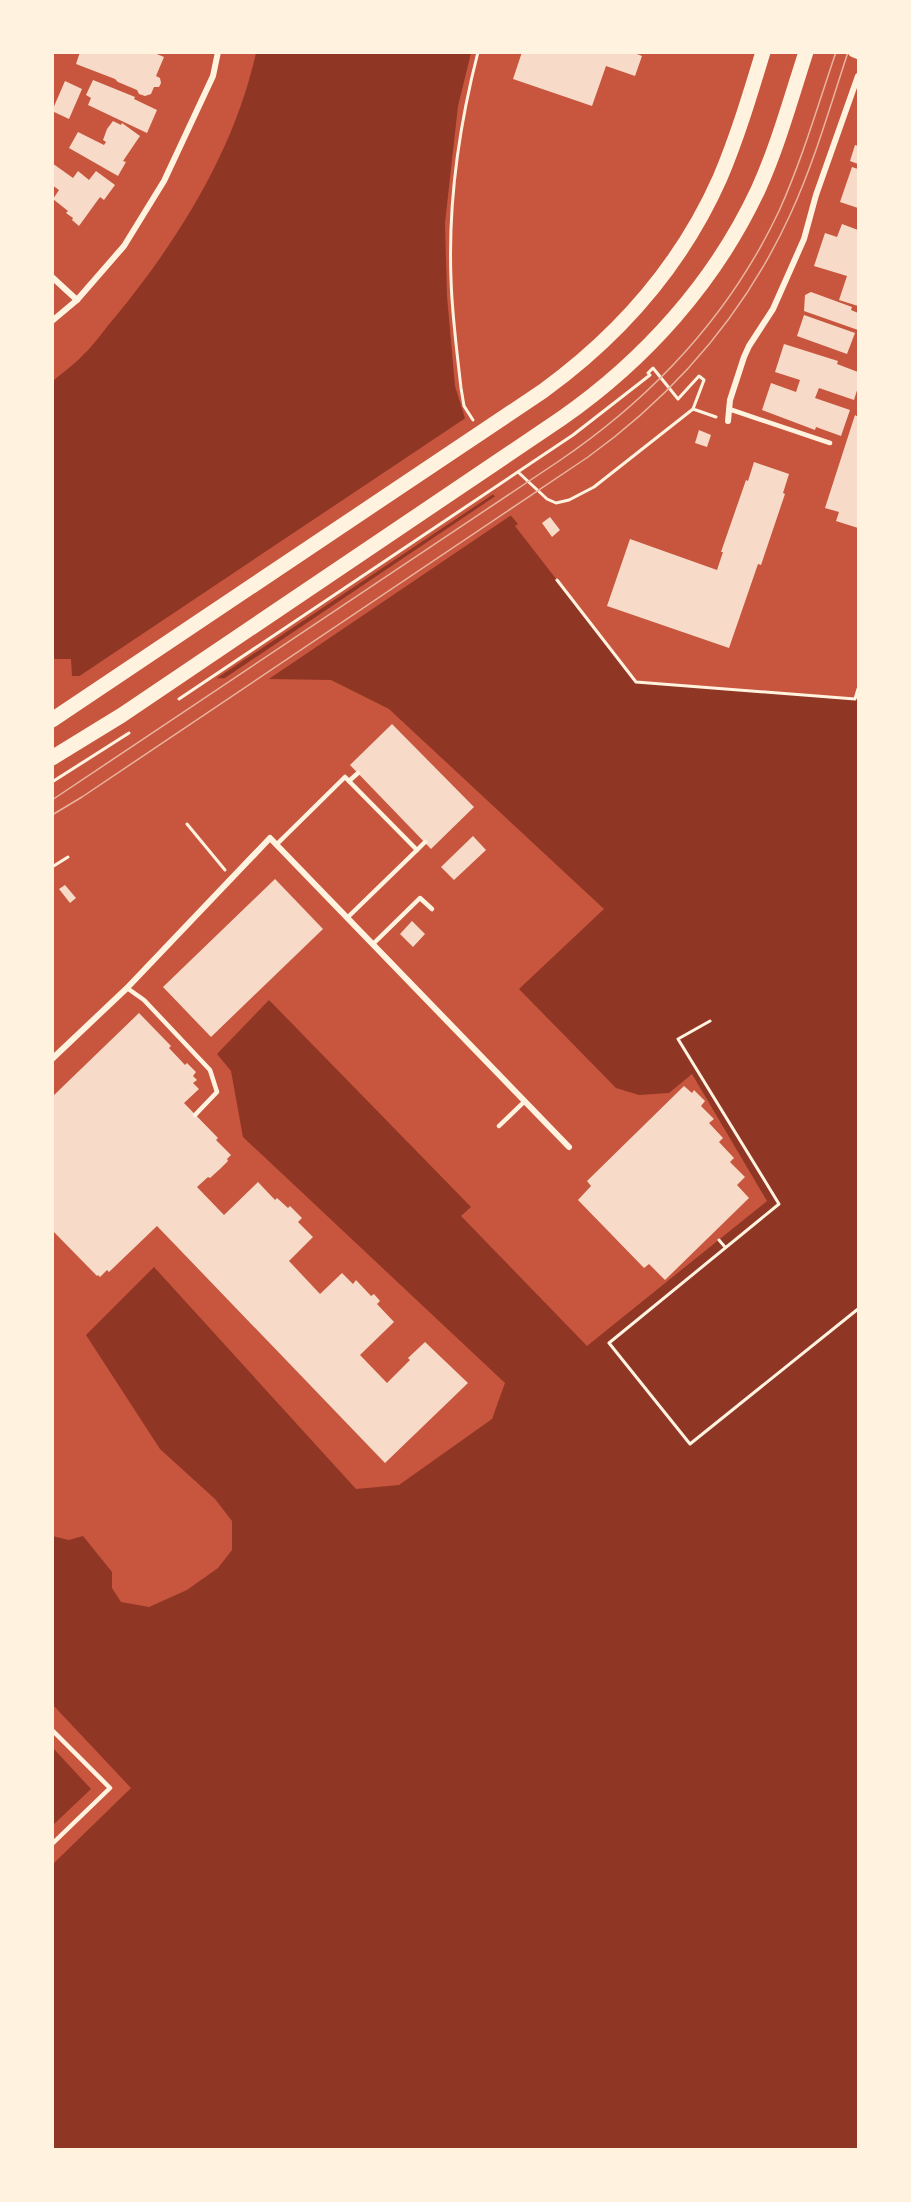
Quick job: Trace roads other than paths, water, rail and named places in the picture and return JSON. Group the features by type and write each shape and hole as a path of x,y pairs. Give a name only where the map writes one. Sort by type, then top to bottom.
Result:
{"main road":[{"path":"52,720 543,391 580,363 621,327 650,293 690,237 726,163 763,52"},
{"path":"52,758 141,701 562,418 603,386 664,329 723,254 759,188 806,52"}],"street":[{"path":"52,321 77,300 124,246 164,181 213,76 218,52"},
{"path":"853,52 858,54"},
{"path":"728,421 730,400 749,346 772,309 804,239 816,195 858,76"},
{"path":"52,277 77,300"},
{"path":"52,1059 127,988 270,838 569,1147"}],"lane":[{"path":"729,409 830,443"},
{"path":"349,781 358,773"},
{"path":"276,844 345,777 417,850"},
{"path":"347,918 424,842"},
{"path":"373,944 420,898 432,909"},
{"path":"127,988 144,1000 210,1070 218,1092 195,1115"},
{"path":"499,1126 525,1101"},
{"path":"52,1730 111,1788 52,1844"}],"tram line":[{"path":"52,800 559,461 626,410 657,381 713,319 759,249 779,211 795,172 836,52"},
{"path":"52,815 588,457 650,406 705,349 752,285 772,251 807,175 848,52"}]}
